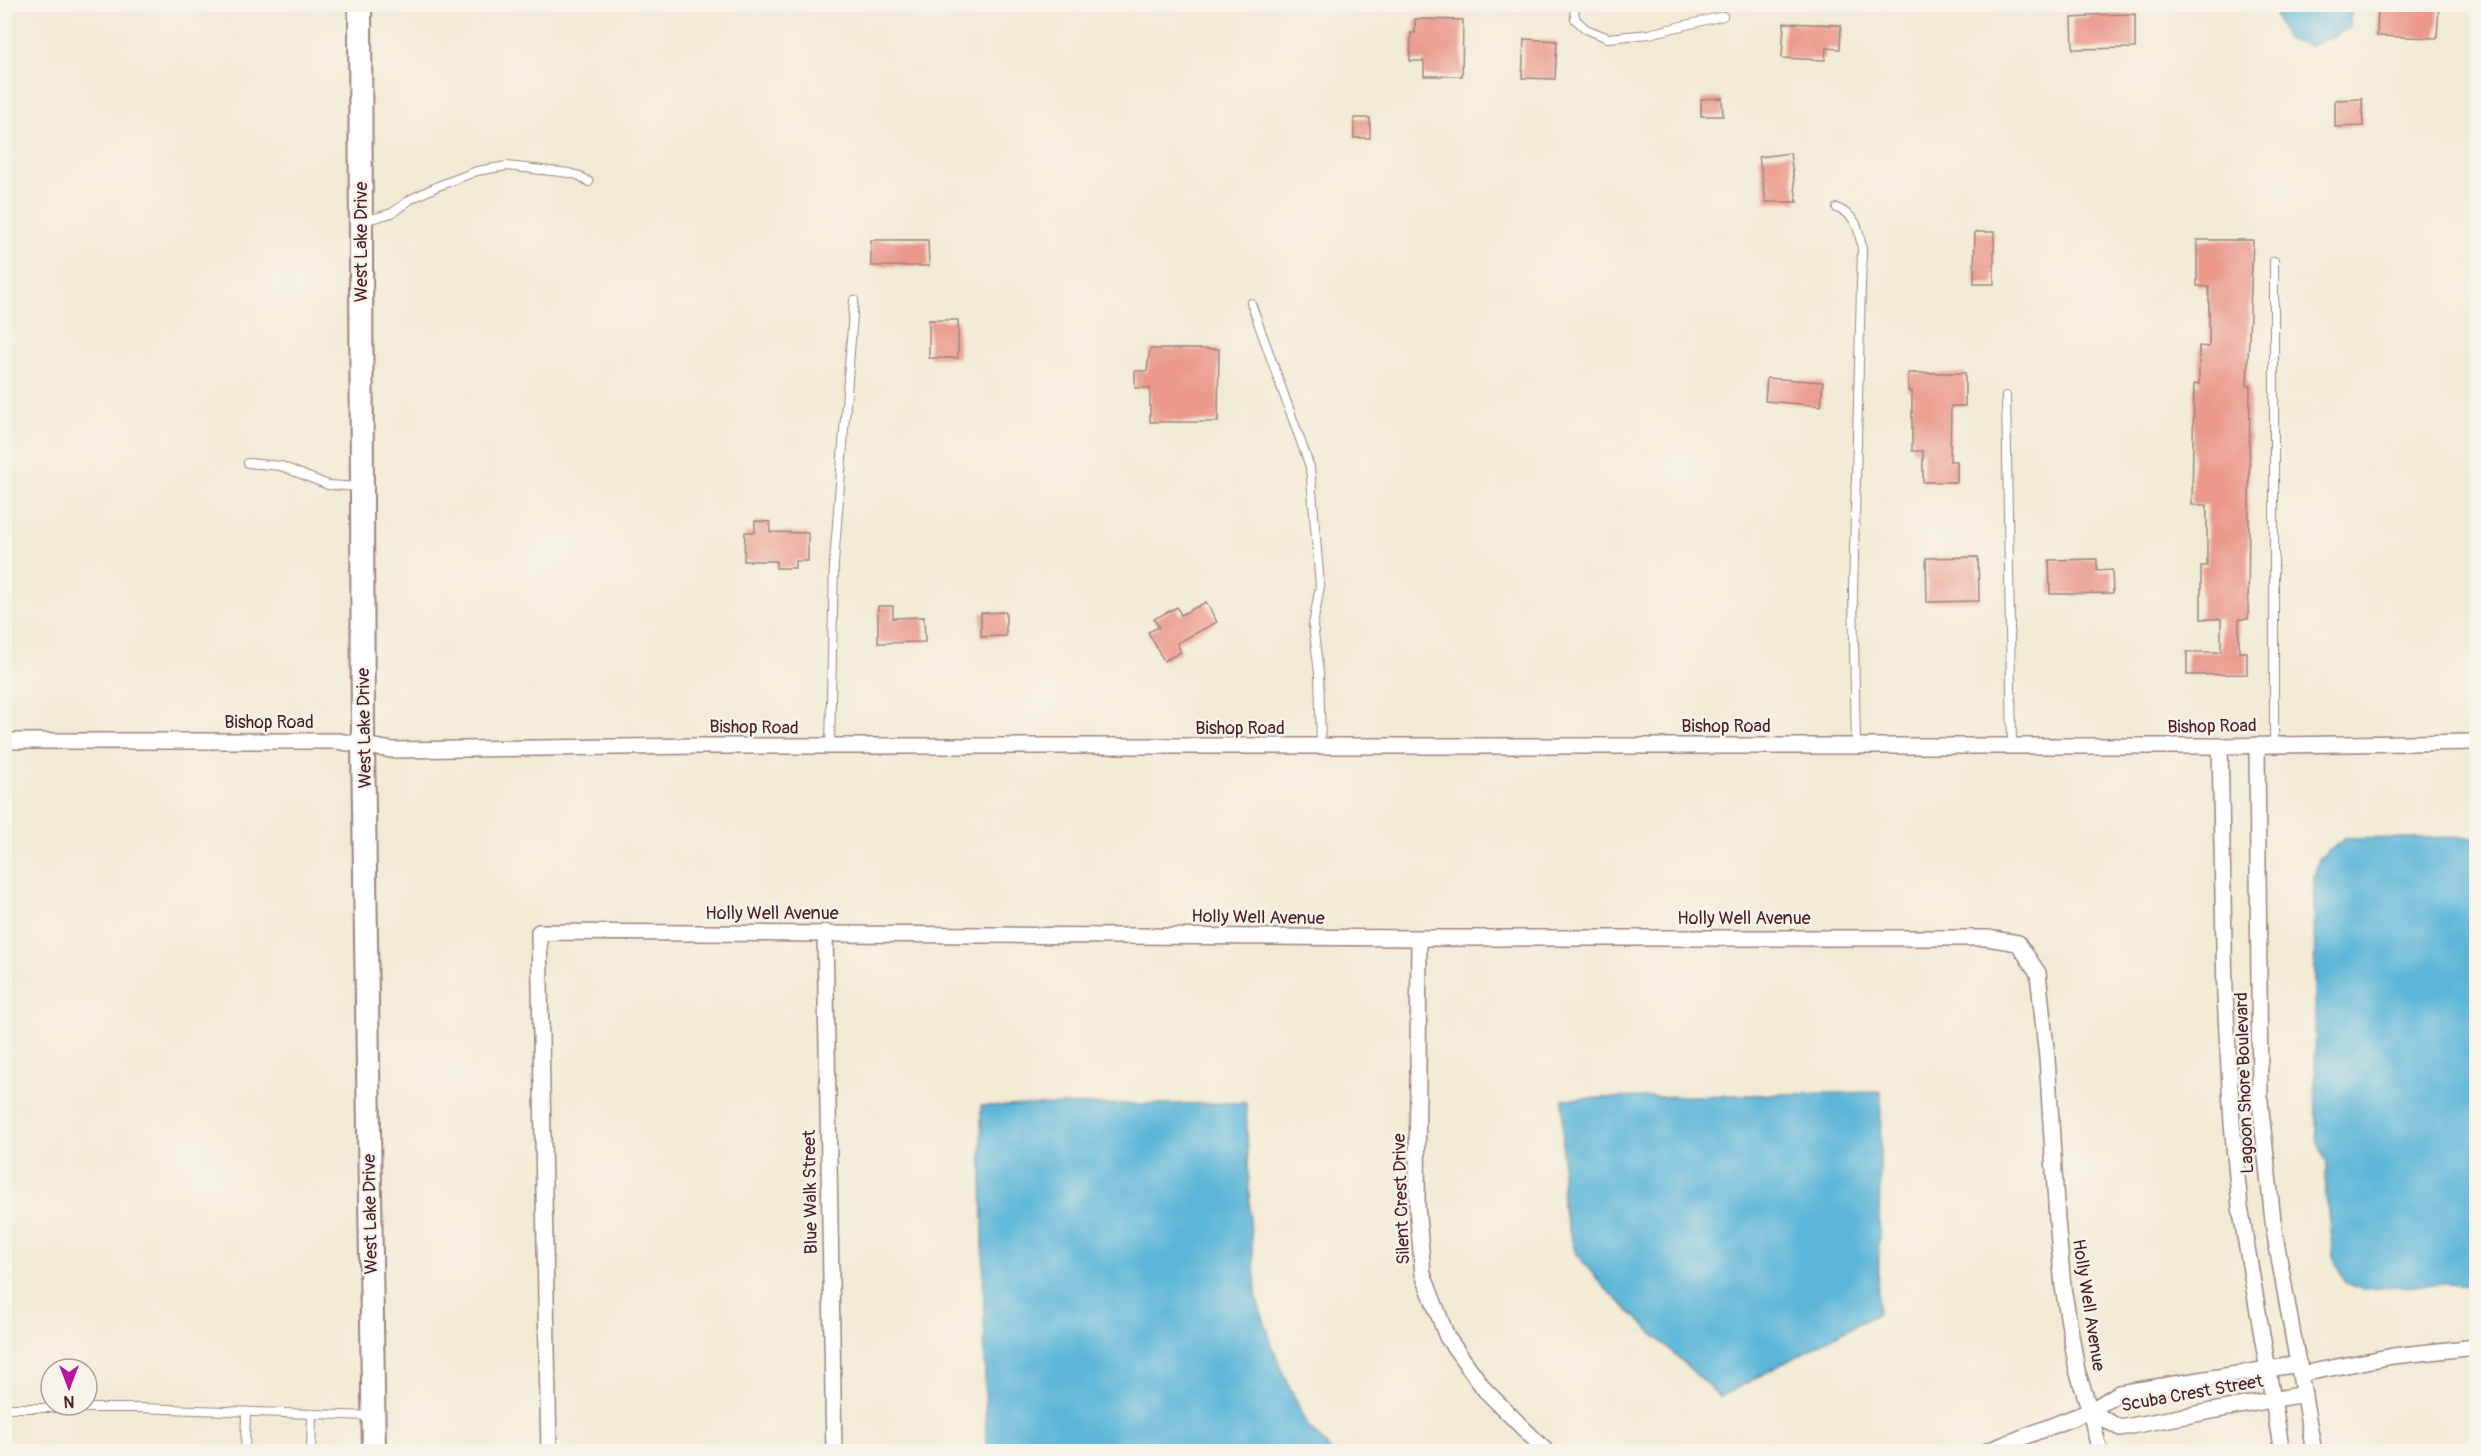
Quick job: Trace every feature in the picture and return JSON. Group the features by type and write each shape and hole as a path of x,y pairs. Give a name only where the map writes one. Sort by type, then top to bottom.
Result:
{"street":[{"name":"West Lake Drive","path":"360,4 363,745 374,1452"},
{"name":"Bishop Road","path":"4,741 337,741 392,750 699,746 1321,748 1856,745 2220,746 2476,742"},
{"name":"Lagoon Shore Boulevard","path":"2257,745 2260,1101 2274,1230 2314,1452"},
{"name":"Lagoon Shore Boulevard","path":"2220,746 2225,995 2232,1124 2240,1208 2282,1452"},
{"name":"Holly Well Avenue","path":"549,1452 538,932 825,932 1419,938 1987,938 2018,943 2038,973 2047,1058 2063,1287 2077,1370 2100,1452"},
{"name":"Blue Walk Street","path":"825,932 834,1452"},
{"name":"Silent Crest Drive","path":"1419,938 1417,1206 1423,1274 1453,1346 1485,1390 1547,1452"},
{"name":"Scuba Crest Street","path":"1985,1452 2090,1411 2119,1393 2267,1369 2300,1369 2476,1347"},
{"name":"Scuba Crest Street","path":"2090,1411 2120,1428 2304,1394"}],"lane":[{"path":"1574,4 1575,19 1586,30 1608,38 1649,34 1723,16"},
{"path":"361,222 392,213 420,195 477,171 507,166 569,173 589,182"},
{"path":"1837,208 1851,215 1858,227 1862,249 1854,592 1856,745"},
{"path":"2274,261 2274,744"},
{"path":"830,748 834,573 854,300"},
{"path":"1251,303 1310,467 1320,586 1313,625 1319,673 1321,748"},
{"path":"2006,396 2012,745"},
{"path":"248,463 281,466 328,485 362,487"},
{"path":"4,1408 137,1408 373,1416"},
{"path":"245,1452 246,1412"},
{"path":"311,1452 312,1414"}],"water":[{"path":"2271,5 2352,5 2349,29 2310,46 2285,38"},
{"path":"2476,837 2476,1287 2448,1284 2361,1289 2345,1283 2333,1256 2326,1195 2326,1163 2316,1136 2314,877 2319,859 2344,839"},
{"path":"1881,1092 1878,1313 1720,1397 1604,1287 1576,1254 1562,1205 1563,1099"},
{"path":"1246,1103 1250,1222 1257,1300 1279,1365 1308,1426 1331,1451 989,1451 986,1441 981,1106"}],"building":[{"path":"2378,4 2439,4 2437,38 2377,36"},
{"path":"2135,14 2135,48 2073,49 2072,18 2088,17 2088,15"},
{"path":"1415,19 1463,20 1462,76 1424,76 1424,61 1410,61 1411,33 1415,33"},
{"path":"1784,23 1841,25 1840,49 1826,48 1825,60 1782,58"},
{"path":"1524,39 1557,41 1555,79 1522,78"},
{"path":"1722,98 1723,116 1701,116 1701,99"},
{"path":"2362,99 2363,126 2335,127 2335,100"},
{"path":"1354,118 1370,118 1370,138 1354,138"},
{"path":"1790,153 1797,202 1766,202 1759,157"},
{"path":"1975,232 1994,232 1994,284 1974,284"},
{"path":"871,240 928,240 929,266 871,266"},
{"path":"2197,240 2253,240 2247,385 2250,385 2248,619 2239,619 2239,652 2247,652 2247,674 2187,675 2187,652 2221,652 2221,619 2201,619 2201,566 2207,566 2207,505 2192,505 2194,384 2199,384 2199,346 2209,347 2209,287 2197,286"},
{"path":"929,320 958,320 958,358 929,358"},
{"path":"1150,349 1219,349 1218,422 1150,422 1150,388 1135,388 1135,371 1147,371"},
{"path":"1908,373 1965,373 1965,406 1951,406 1950,461 1957,461 1957,482 1923,482 1923,451 1912,451 1912,391 1908,391"},
{"path":"1767,378 1823,382 1821,406 1765,401"},
{"path":"755,521 770,522 770,532 808,533 808,561 795,561 795,568 776,568 776,561 744,561 745,532 755,532"},
{"path":"1978,557 1979,601 1927,602 1926,558"},
{"path":"2097,559 2097,571 2112,570 2113,593 2050,594 2049,560"},
{"path":"1206,602 1217,622 1177,643 1181,652 1164,661 1148,632 1159,627 1154,619 1177,607 1181,615"},
{"path":"878,606 893,606 893,618 924,617 925,642 878,643"},
{"path":"1006,612 1006,636 981,637 981,613"}]}
